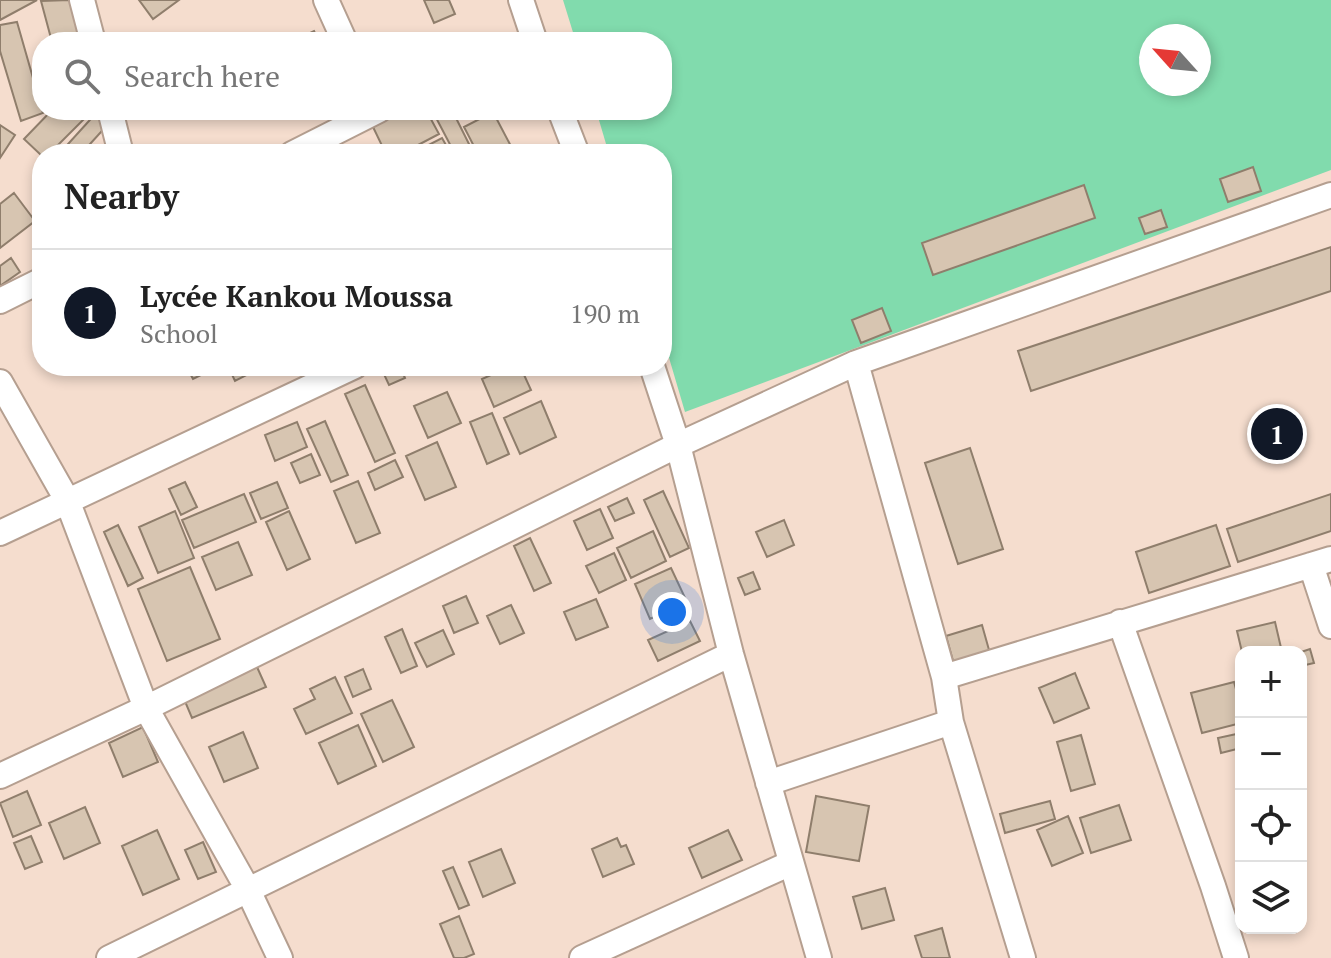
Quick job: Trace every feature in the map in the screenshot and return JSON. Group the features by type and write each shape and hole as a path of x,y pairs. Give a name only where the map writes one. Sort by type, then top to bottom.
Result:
{"street":[{"path":"82,0 90,32"},
{"path":"326,0 340,32"},
{"path":"521,0 526,32"},
{"path":"112,120 118,144"},
{"path":"311,144 358,120"},
{"path":"564,120 573,144"},
{"path":"0,776 146,708 678,445 856,363 1331,195"},
{"path":"0,301 32,285"},
{"path":"856,363 944,677 951,722 1023,958"},
{"path":"0,533 334,376"},
{"path":"655,376 678,445 731,654 819,958"},
{"path":"0,382 67,500 146,708 247,888 280,958"},
{"path":"944,677 1321,562 1331,626"},
{"path":"1120,622 1236,958"},
{"path":"109,958 731,654"},
{"path":"768,783 951,722"},
{"path":"582,958 791,863"}],"green space":[{"path":"563,0 1331,0 1331,170 685,412 672,368 672,144 606,144 599,120 672,120 672,32 573,32"}],"building":[{"path":"0,0 37,0 0,20"},
{"path":"70,0 78,32 49,32 41,1"},
{"path":"139,0 179,0 153,19"},
{"path":"424,0 449,0 455,14 434,23"},
{"path":"17,22 32,74 32,117 21,121 0,51 0,25"},
{"path":"42,120 83,120 59,144 32,144 32,147 24,139"},
{"path":"90,120 110,122 90,144 68,144"},
{"path":"386,120 431,120 439,134 420,144 381,144 373,127"},
{"path":"437,120 457,120 469,144 450,144"},
{"path":"478,120 497,120 510,144 473,144 464,127"},
{"path":"0,125 15,135 0,158"},
{"path":"442,138 445,144 430,144"},
{"path":"1253,167 1261,191 1228,202 1220,179"},
{"path":"1084,185 1095,218 933,275 922,243"},
{"path":"14,193 32,217 32,223 0,248 0,204"},
{"path":"1161,210 1167,227 1145,234 1139,218"},
{"path":"1331,247 1331,291 1031,391 1018,351"},
{"path":"11,258 20,272 0,286 0,266"},
{"path":"882,308 891,331 861,343 852,320"},
{"path":"385,376 404,376 405,378 389,385"},
{"path":"489,376 525,376 531,390 494,407 482,379"},
{"path":"365,385 395,453 375,462 345,394"},
{"path":"447,392 461,423 428,438 414,406"},
{"path":"541,401 556,437 520,454 504,418"},
{"path":"492,413 509,454 487,464 470,422"},
{"path":"325,421 348,475 331,482 307,429"},
{"path":"297,422 307,447 275,461 265,435"},
{"path":"437,442 456,487 425,500 406,456"},
{"path":"970,448 1003,549 958,564 925,463"},
{"path":"311,454 320,475 300,483 291,463"},
{"path":"395,460 403,477 375,490 368,473"},
{"path":"358,481 380,533 356,543 334,491"},
{"path":"185,482 197,507 181,515 169,489"},
{"path":"277,482 288,508 261,519 250,493"},
{"path":"663,491 689,548 670,557 644,500"},
{"path":"244,494 256,522 194,548 182,520"},
{"path":"1331,494 1331,531 1238,562 1227,529"},
{"path":"627,498 634,513 615,521 608,507"},
{"path":"600,509 613,538 587,550 574,521"},
{"path":"175,511 194,558 158,573 139,527"},
{"path":"289,511 310,559 287,570 266,522"},
{"path":"784,520 794,545 767,557 756,532"},
{"path":"118,525 143,578 128,586 104,532"},
{"path":"1216,525 1230,566 1149,593 1136,552"},
{"path":"653,531 666,561 631,578 617,548"},
{"path":"530,538 551,583 534,591 514,546"},
{"path":"238,542 252,575 216,590 202,557"},
{"path":"614,553 626,580 599,593 586,566"},
{"path":"190,567 220,639 167,661 138,589"},
{"path":"671,568 687,602 650,619 635,584"},
{"path":"753,572 760,589 745,595 738,578"},
{"path":"466,596 478,623 454,633 443,606"},
{"path":"596,599 608,627 576,640 564,612"},
{"path":"511,605 524,633 500,644 487,616"},
{"path":"690,621 700,641 658,661 648,640"},
{"path":"1275,622 1281,646 1241,646 1237,631"},
{"path":"982,625 991,657 955,668 946,636"},
{"path":"402,629 417,666 401,673 385,637"},
{"path":"443,630 454,654 427,667 415,643"},
{"path":"1310,649 1314,663 1307,665 1307,650"},
{"path":"257,667 266,687 192,718 184,699"},
{"path":"363,669 371,689 353,697 345,677"},
{"path":"1075,673 1089,708 1054,723 1039,688"},
{"path":"335,677 352,713 306,734 294,709 315,699 310,689"},
{"path":"1234,682 1235,725 1202,733 1191,693"},
{"path":"392,700 414,747 383,762 361,714"},
{"path":"358,725 376,766 338,784 319,743"},
{"path":"143,727 158,762 123,777 109,743"},
{"path":"243,732 258,768 224,782 209,747"},
{"path":"1235,734 1235,750 1221,753 1218,738"},
{"path":"1081,735 1095,784 1071,791 1057,742"},
{"path":"27,791 41,825 13,837 0,803"},
{"path":"816,796 869,806 859,861 806,852"},
{"path":"1050,801 1055,819 1005,833 1000,814"},
{"path":"1119,805 1131,840 1091,853 1080,818"},
{"path":"85,807 100,843 64,859 49,823"},
{"path":"1068,816 1083,853 1052,866 1037,830"},
{"path":"157,830 179,879 143,895 122,846"},
{"path":"728,830 742,860 702,878 689,848"},
{"path":"31,836 42,862 25,869 14,843"},
{"path":"617,838 621,847 626,845 634,864 603,877 592,849"},
{"path":"203,842 216,872 198,879 185,850"},
{"path":"501,849 515,883 483,897 469,862"},
{"path":"453,867 469,905 459,909 443,871"},
{"path":"885,888 894,920 862,929 853,897"},
{"path":"459,916 474,954 454,958 440,924"},
{"path":"942,928 950,958 922,958 915,936"}],"place":[{"name":"Lycée Kankou Moussa","path":"1277,434"}]}
